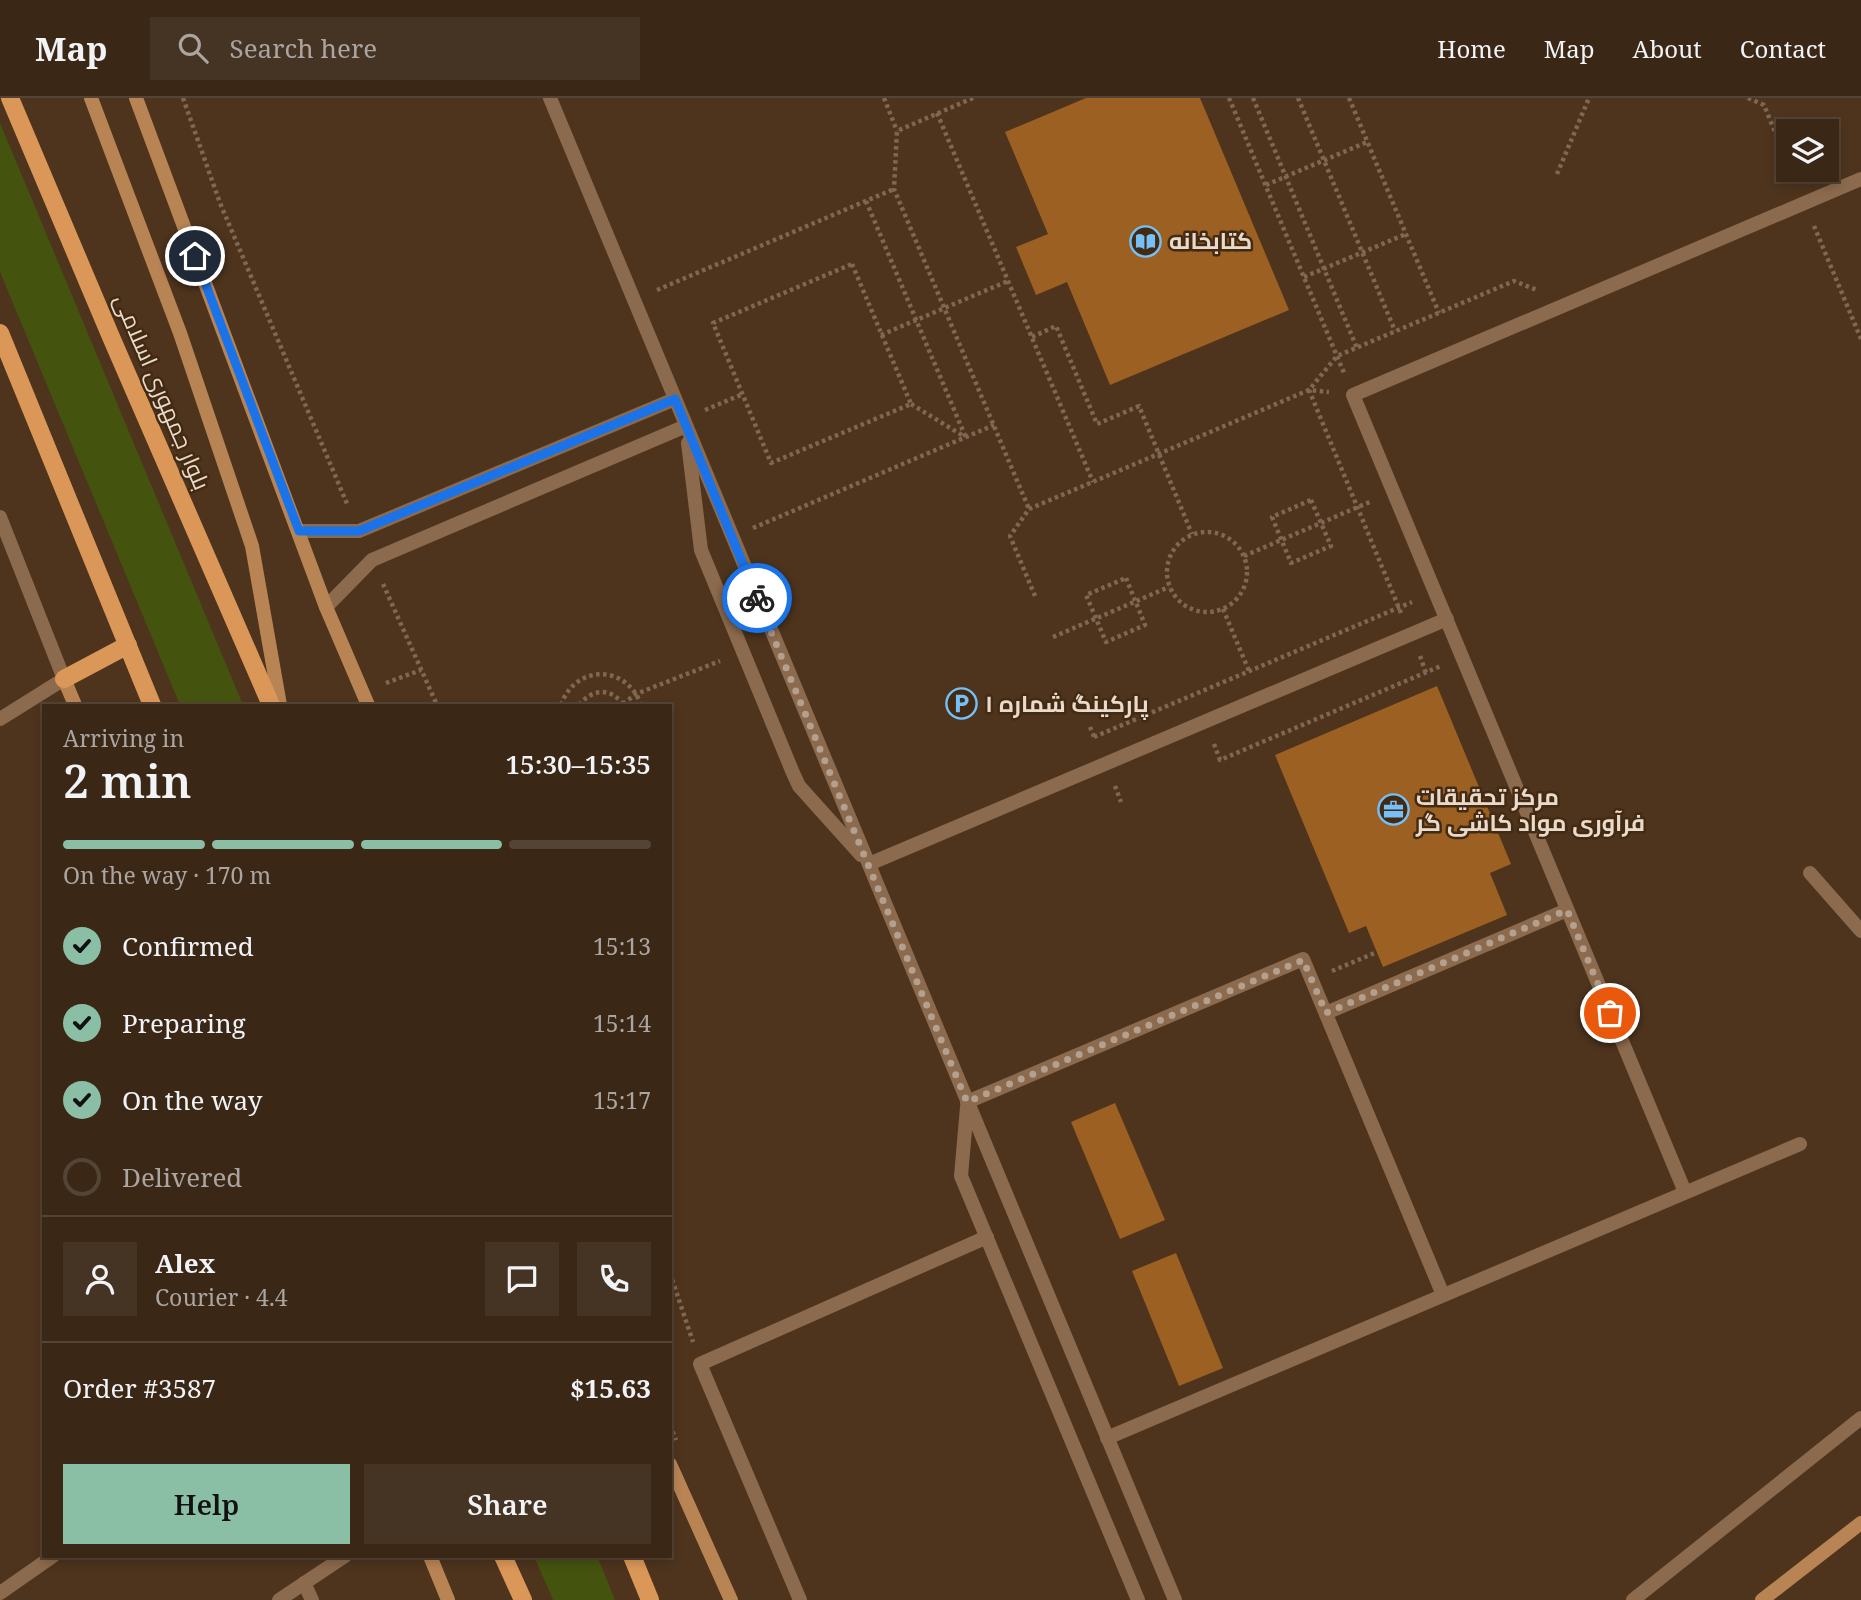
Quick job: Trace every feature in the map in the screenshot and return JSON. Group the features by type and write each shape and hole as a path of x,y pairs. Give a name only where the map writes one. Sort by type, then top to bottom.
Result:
{"main road":[{"name":"بلوار جمهوری اسلامی","path":"10,98 271,704"},
{"path":"0,333 152,704"},
{"path":"64,679 128,645"},
{"path":"504,1558 523,1600"},
{"path":"633,1558 650,1600"}],"street":[{"path":"91,98 180,333 252,546 280,704"},
{"path":"136,98 326,607 368,704"},
{"path":"550,98 1175,1600"},
{"path":"1685,1192 1353,395 1861,179"},
{"path":"299,531 359,531 675,399"},
{"path":"326,607 372,560 685,423"},
{"path":"685,423 701,550 743,653 799,786 869,864"},
{"path":"0,517 75,704"},
{"path":"869,864 1447,618"},
{"path":"0,719 64,679"},
{"path":"1810,873 1861,931"},
{"path":"1326,1013 1567,910"},
{"path":"967,1102 1303,960 1443,1296"},
{"path":"967,1102 961,1175 1138,1600"},
{"path":"1107,1438 1800,1144"},
{"path":"800,1600 700,1364 987,1237"},
{"path":"1633,1600 1861,1418"},
{"path":"672,1468 731,1600"},
{"path":"1762,1600 1861,1523"},
{"path":"0,1593 50,1558"},
{"path":"279,1600 342,1558"},
{"path":"431,1558 448,1600"},
{"path":"304,1583 312,1600"}],"path":[{"path":"183,98 220,203 359,531"},
{"path":"884,98 897,131 894,189 1029,509"},
{"path":"897,131 974,98"},
{"path":"1229,98 1353,395 1309,390"},
{"path":"1253,98 1357,348"},
{"path":"1298,98 1395,331"},
{"path":"1349,98 1439,313"},
{"path":"1558,174 1589,98"},
{"path":"1748,98 1764,105 1776,134"},
{"path":"937,113 1093,482"},
{"path":"1266,185 1367,142"},
{"path":"1796,182 1861,339"},
{"path":"634,300 894,189"},
{"path":"866,201 966,438"},
{"path":"1304,277 1406,234"},
{"path":"911,404 771,463 713,323 852,264 911,404 966,438"},
{"path":"881,335 1008,281"},
{"path":"1035,596 1010,536 1029,509 1309,390 1337,356 1514,281 1570,303"},
{"path":"1032,337 1056,326 1097,424 1139,406 1192,534"},
{"path":"1309,390 1426,673"},
{"path":"685,423 743,394"},
{"path":"732,537 994,425"},
{"path":"1244,556 1394,492"},
{"path":"1311,500 1321,523 1331,546 1291,563 1272,517 1311,500"},
{"path":"1204,531 1228,537 1238,545 1244,556 1247,580 1242,592 1234,602 1211,612 1186,607 1176,598 1166,575 1172,550 1181,540 1204,531"},
{"path":"372,560 437,704"},
{"path":"1126,578 1145,625 1105,642 1096,619 1086,595 1126,578"},
{"path":"1053,637 1170,587"},
{"path":"1094,737 1436,592"},
{"path":"1223,609 1249,671"},
{"path":"624,704 636,694 743,653"},
{"path":"1220,760 1462,657"},
{"path":"385,684 421,670"},
{"path":"561,704 573,685 591,675 601,674 630,685 641,704"},
{"path":"580,704 590,694 604,692 618,698 622,704"},
{"path":"1312,979 1377,952"},
{"path":"672,1279 700,1364"}],"green space":[{"path":"0,123 243,704 180,704 0,272"},
{"path":"535,1558 598,1558 615,1600 553,1600"}],"building":[{"name":"کتابخانه","path":"1086,98 1200,98 1289,310 1110,385 1067,282 1036,295 1016,247 1048,234 1005,132"},
{"name":"مرکز تحقیقات فرآوری مواد کاشی گر","path":"1437,686 1511,864 1490,873 1507,915 1383,967 1366,926 1349,933 1275,755"},
{"path":"1115,1103 1165,1220 1120,1239 1071,1122"},
{"path":"1176,1253 1223,1368 1179,1386 1132,1271"}],"way so far":[{"path":"757,598 967,1102 1303,960 1326,1013 1567,910 1610,1013"}],"place":[{"name":"کتابخانه","path":"1146,241"},
{"name":"پارکینگ شماره ۱","path":"962,704"},
{"name":"مرکز تحقیقات فرآوری مواد کاشی گر","path":"1393,810"}],"route":[{"path":"195,256 299,531 359,531 675,399 757,598"}]}
